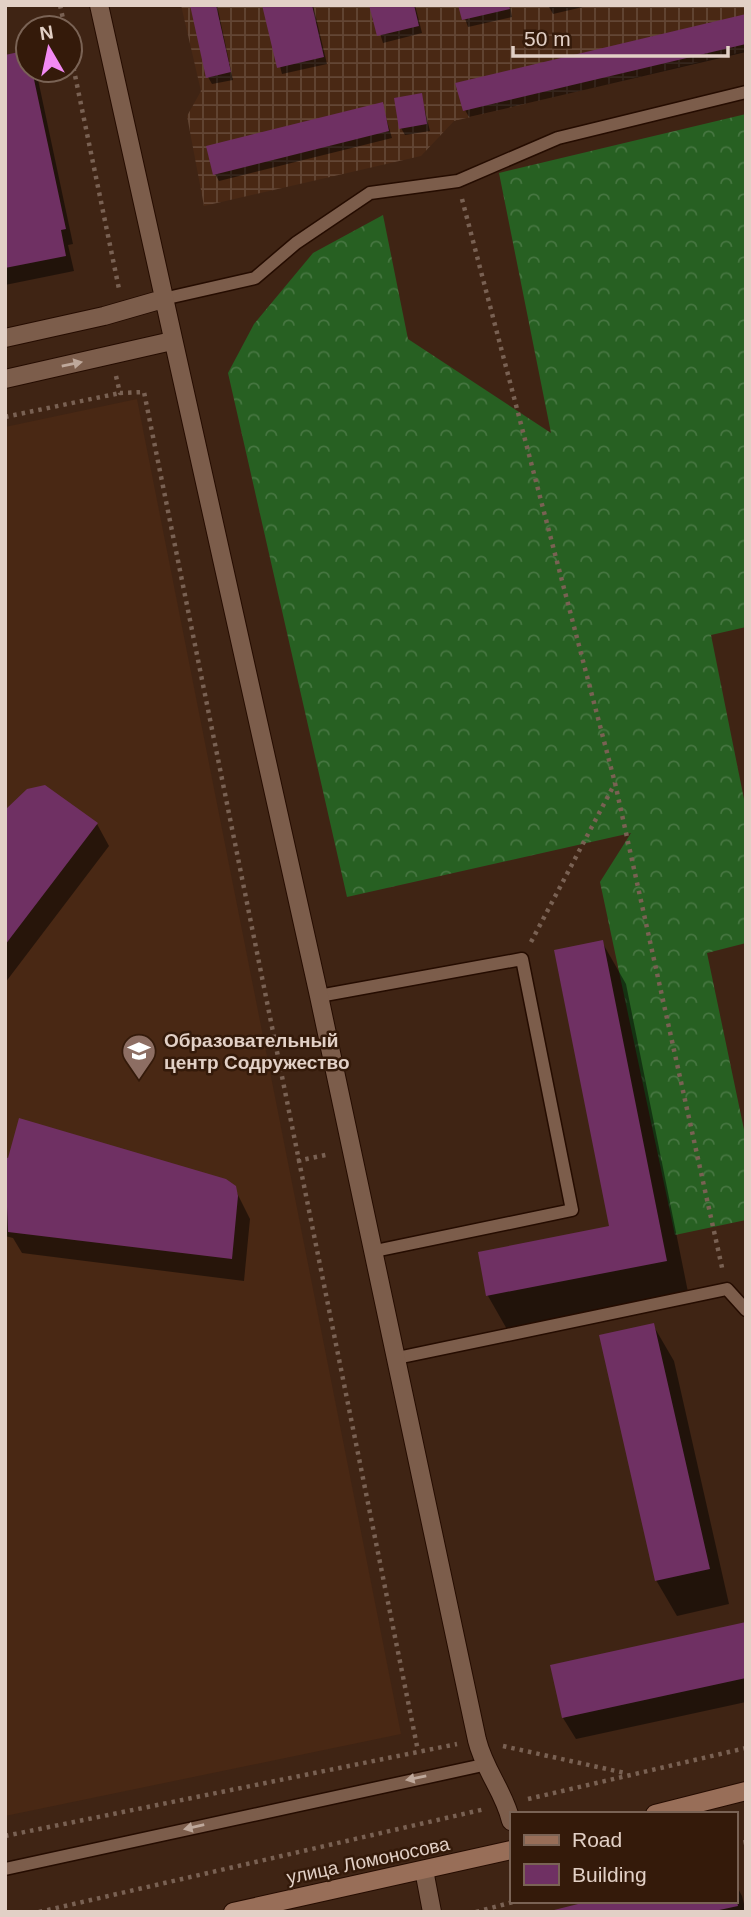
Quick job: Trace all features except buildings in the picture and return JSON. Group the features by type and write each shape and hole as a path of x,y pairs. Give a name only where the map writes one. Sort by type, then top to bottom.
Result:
{"main road":[{"path":"663,1812 746,1791"},
{"name":"улица Ломоносова","path":"233,1912 510,1850"}],"street":[{"path":"99,5 375,1251 477,1740 483,1765 509,1813"},
{"path":"5,338 104,316 163,299"},
{"path":"5,379 172,341"},
{"path":"424,1870 432,1912"}],"lane":[{"path":"163,299 256,278 296,243 370,193 458,181 558,138 746,92"},
{"path":"319,996 522,958 572,1210 375,1251"},
{"path":"397,1357 727,1289 746,1310"},
{"path":"5,1870 483,1765"}],"path":[{"path":"77,84 120,290 104,316"},
{"path":"458,181 615,783 727,1289"},
{"path":"112,356 120,393"},
{"path":"5,417 120,393 144,392 418,1751"},
{"path":"522,958 615,783"},
{"path":"297,1161 352,1150"},
{"path":"5,1836 477,1740 628,1773"},
{"path":"512,1812 628,1773 746,1748"},
{"path":"39,1912 509,1813"},
{"path":"476,1912 510,1903"}],"shaded area":[{"path":"181,5 746,5 746,51 454,121 421,156 204,206 187,116 201,91"},
{"name":"Образовательный центр Содружество","path":"137,399 401,1734 5,1816 5,427"}],"green space":[{"path":"746,114 746,627 711,635 746,809 746,943 707,953 746,1139 746,1220 675,1235 600,882 631,833 347,897 228,373 254,324 313,253 383,215 408,339 551,433 499,173"}],"place":[{"name":"Образовательный центр Содружество","path":"139,1081"}]}
